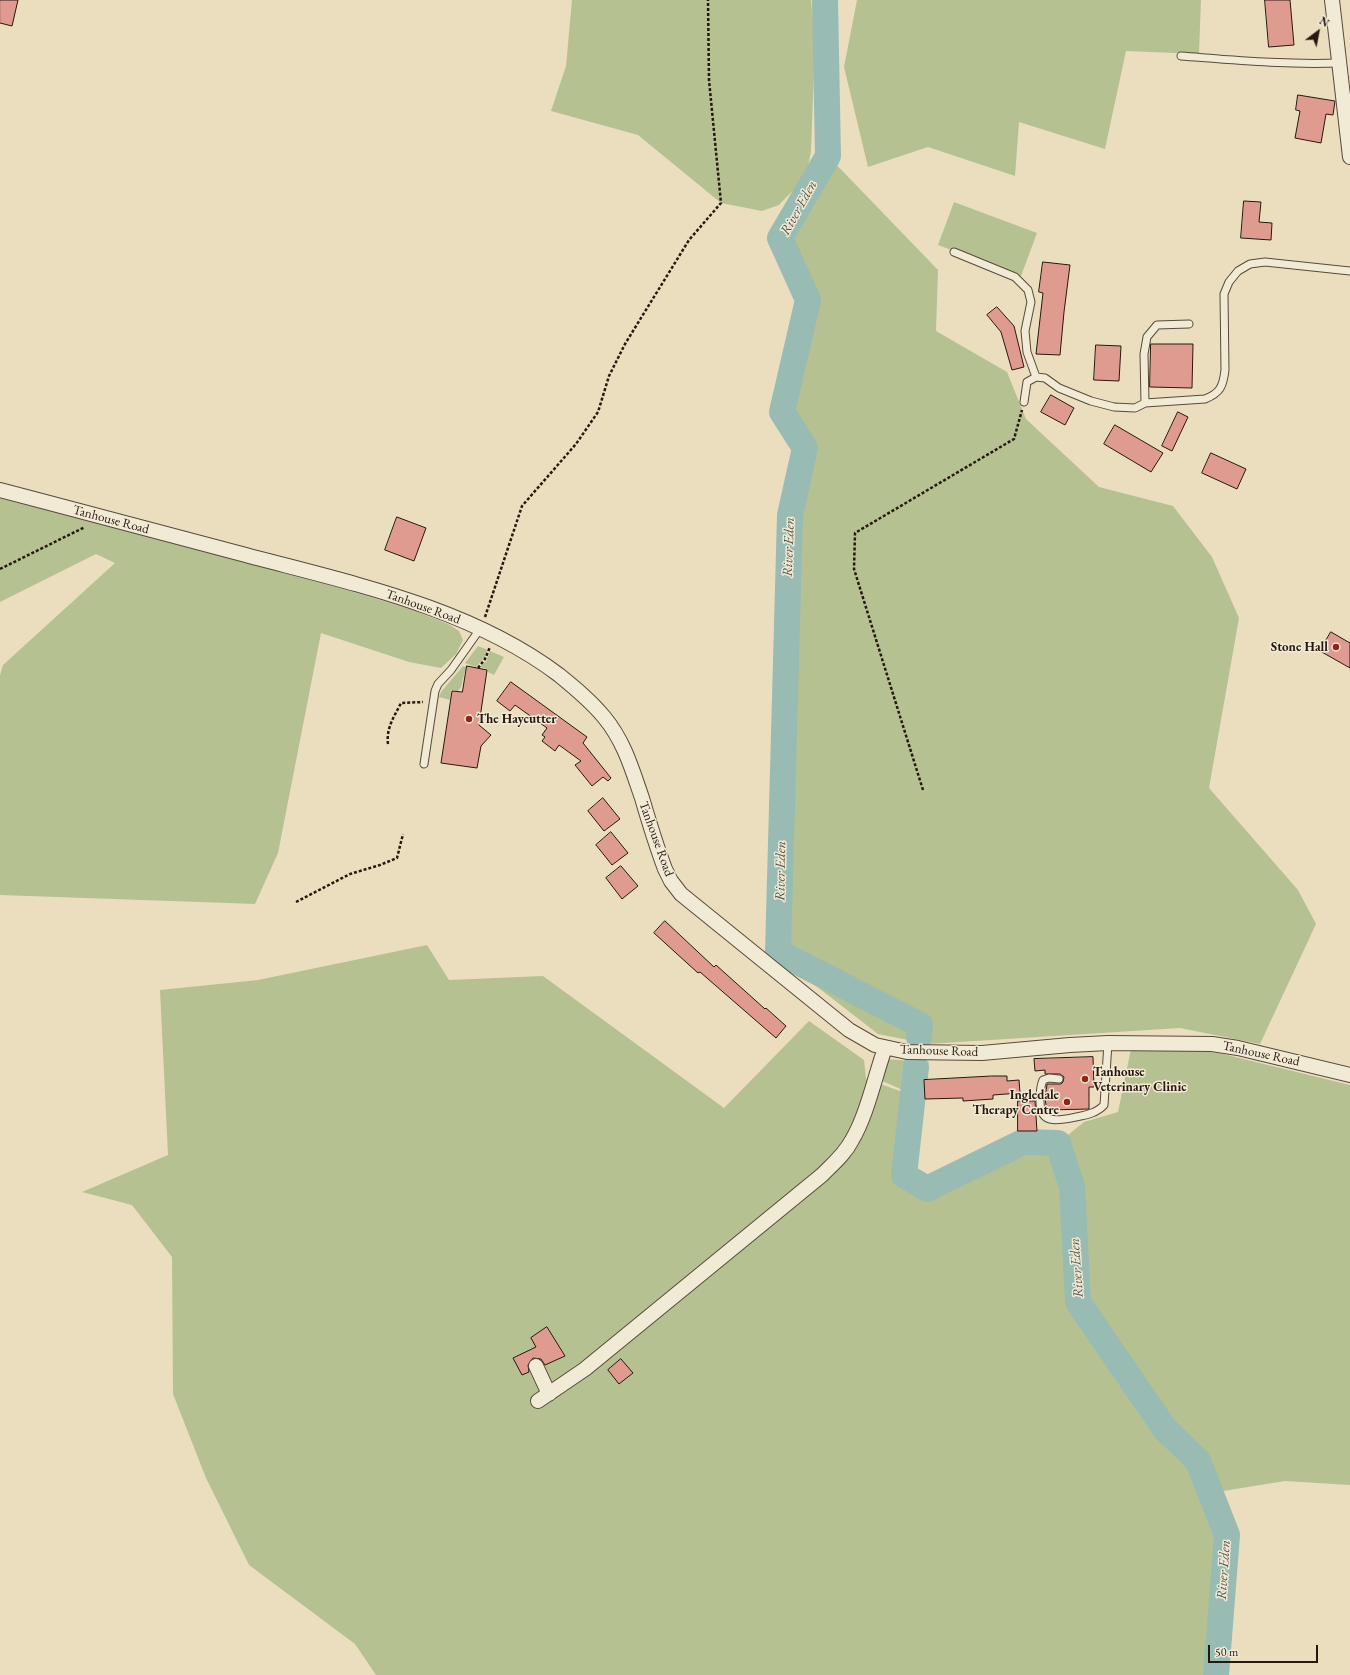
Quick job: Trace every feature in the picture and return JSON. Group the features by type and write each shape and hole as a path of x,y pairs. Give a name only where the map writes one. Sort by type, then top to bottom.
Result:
{"street":[{"path":"1332,0 1350,157"},
{"name":"Tanhouse Road","path":"0,490 361,586 399,598 479,629 509,643 546,665 589,700 605,718 621,740 665,869 671,881 681,894 849,1030 864,1040 886,1048 907,1052 982,1053 1108,1043 1212,1044 1245,1050 1350,1075"},
{"path":"536,1366 544,1397 585,1369 822,1175 843,1154 853,1140 886,1048"}],"lane":[{"path":"1181,56 1256,62 1303,64 1339,63"},
{"path":"954,252 1015,277 1028,290 1031,302 1025,331 1027,352 1036,377"},
{"path":"1024,402 1027,382 1036,377 1045,378 1059,388 1091,401 1114,407 1135,408 1145,403 1205,398 1218,392 1224,380 1224,294 1229,282 1238,271 1250,264 1265,262 1350,271"},
{"path":"1145,403 1144,354 1147,337 1157,325 1189,324"},
{"path":"424,764 433,701 438,684 452,670 479,629"},
{"path":"1059,1079 1049,1078 1043,1080 1040,1086 1040,1106 1042,1113 1046,1118 1058,1121 1084,1116 1099,1110 1104,1105 1108,1043"}],"path":[{"path":"496,649 490,647 479,629 522,506 576,444 598,412 609,376 625,344 689,240 721,203 709,80 708,0"},
{"path":"923,790 854,569 855,533 1014,439 1024,402"},
{"path":"0,569 85,527"},
{"path":"478,668 486,659 490,647"},
{"path":"388,744 387,735 389,725 401,703 433,701"},
{"path":"296,902 350,874 397,858 403,834"}],"green space":[{"path":"572,0 811,0 815,44 811,151 806,177 779,205 762,211 721,203 638,135 551,111 566,66"},
{"path":"857,0 1201,0 1199,54 1126,51 1105,149 1019,122 1015,176 928,147 868,167 844,67"},
{"path":"828,156 938,270 936,331 1007,372 1026,419 1099,487 1173,506 1212,557 1239,618 1209,788 1298,890 1316,924 1260,1044 1180,1028 928,1044 878,1034 816,986 778,952 790,515 805,448 782,412 807,300 780,238"},
{"path":"954,202 1037,233 1021,276 938,245"},
{"path":"0,498 271,567 413,610 448,624 459,631 463,640 456,654 441,668 409,662 321,633 278,853 255,904 0,895 0,675 3,665 115,563 96,554 0,602"},
{"path":"478,646 488,650 484,658 476,667 465,663"},
{"path":"490,651 504,657 494,675 488,672 487,669 480,667 487,660"},
{"path":"463,666 466,667 461,687 458,691 451,690 450,700 439,697 441,692"},
{"path":"427,945 449,980 543,976 724,1108 809,1021 864,1060 866,1079 903,1092 909,1113 904,1175 940,1183 1023,1142 1058,1143 1084,1122 1118,1112 1131,1049 1191,1049 1223,1054 1350,1085 1350,1485 1285,1481 1211,1493 1227,1535 1216,1675 376,1675 355,1644 249,1565 206,1478 173,1394 172,1257 132,1205 82,1192 168,1155 160,990 258,980"},
{"path":"884,1059 929,1062 916,1096 878,1079"}],"building":[{"path":"0,0 18,0 12,26 0,23"},
{"path":"1265,0 1290,0 1294,45 1269,47"},
{"path":"1298,95 1335,101 1333,115 1326,114 1321,143 1295,138 1300,111 1296,110"},
{"path":"1244,201 1261,202 1259,222 1272,223 1271,240 1241,238"},
{"path":"1043,262 1070,265 1060,355 1036,354 1043,293 1039,292"},
{"path":"997,307 1014,326 1024,367 1012,370 1001,332 987,315"},
{"path":"1151,344 1193,344 1192,388 1150,387"},
{"path":"1096,345 1121,346 1119,381 1094,380"},
{"path":"1051,395 1074,408 1065,425 1041,412"},
{"path":"1178,412 1188,417 1172,451 1162,446"},
{"path":"1115,425 1163,453 1151,472 1104,444"},
{"path":"1211,453 1246,469 1237,489 1202,473"},
{"path":"397,517 426,528 414,561 385,550"},
{"name":"Stone Hall","path":"1331,632 1350,643 1350,668 1320,651"},
{"name":"The Haycutter","path":"467,666 487,670 479,725 491,735 481,746 477,768 441,763 452,691 462,692"},
{"path":"511,682 587,737 583,743 611,778 608,781 603,777 592,786 575,765 581,761 559,745 555,751 542,741 545,737 542,735 547,728 515,705 510,711 497,701"},
{"path":"603,798 620,819 604,831 588,811"},
{"path":"611,832 628,853 612,865 596,845"},
{"path":"621,866 638,886 622,899 606,878"},
{"path":"665,921 714,967 716,965 786,1026 776,1038 700,972 698,973 654,933"},
{"path":"1093,1057 1094,1087 1089,1087 1089,1109 1047,1110 1045,1099 1047,1084 1061,1084 1064,1077 1060,1074 1045,1074 1045,1070 1035,1071 1034,1059"},
{"path":"1007,1076 1007,1081 1019,1080 1020,1093 993,1095 993,1099 963,1101 963,1098 925,1099 924,1080"},
{"path":"1018,1101 1035,1101 1037,1131 1018,1131"},
{"path":"547,1327 565,1356 545,1365 541,1359 533,1358 528,1365 529,1372 522,1375 513,1358 536,1347 531,1338"},
{"path":"621,1359 633,1373 619,1384 608,1370"}],"waterway":[{"name":"River Eden","path":"825,0 828,156 780,238 808,300 782,412 805,448 790,515 778,952 920,1025 919,1037"},
{"name":"River Eden","path":"916,1067 904,1175 927,1189 1023,1142 1058,1143 1072,1187 1078,1302 1165,1429 1198,1461 1227,1535 1216,1675"}],"place":[{"name":"Stone Hall","path":"1336,647"},
{"name":"The Haycutter","path":"469,719"},
{"name":"Tanhouse Veterinary Clinic","path":"1085,1079"},
{"name":"Ingledale Therapy Centre","path":"1067,1102"}]}
